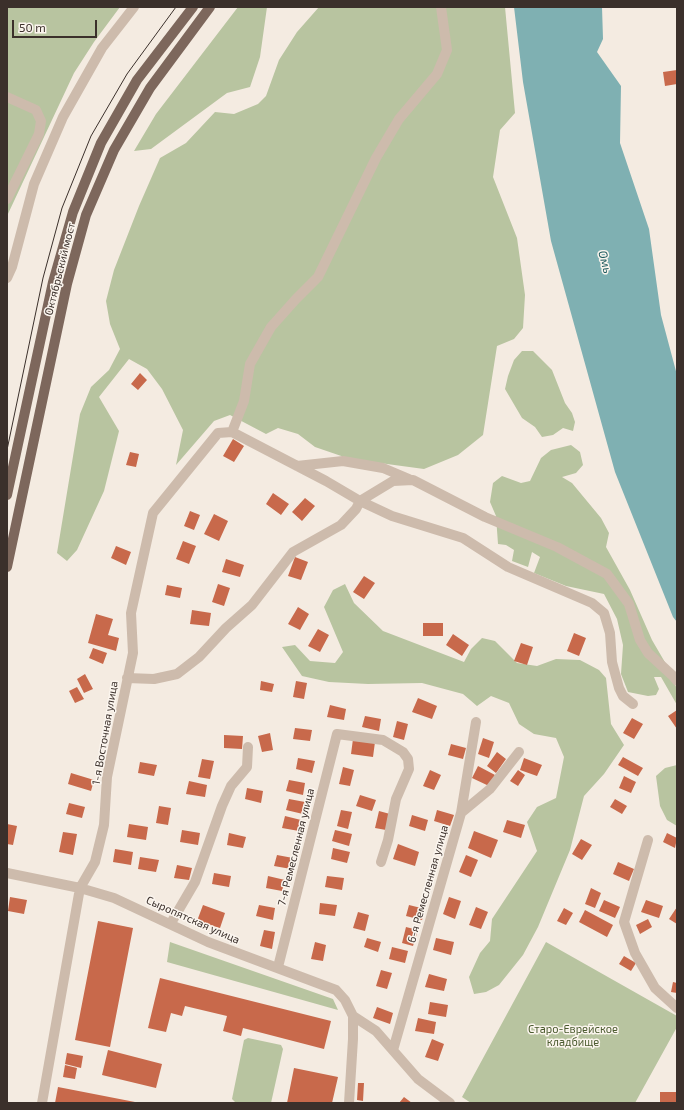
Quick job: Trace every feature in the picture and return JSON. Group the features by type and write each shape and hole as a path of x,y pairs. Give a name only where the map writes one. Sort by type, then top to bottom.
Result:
{"main road":[{"name":"Октябрьский мост","path":"7,495 53,282 73,212 101,143 134,86 193,7"},
{"name":"Октябрьский мост","path":"7,567 67,284 86,216 114,150 150,88 210,7"}],"street":[{"path":"7,278 12,267 34,184 63,117 102,48 134,7"},
{"path":"442,7 447,50 437,74 399,119 376,158 318,277 271,327 250,364 244,401 232,432 360,501 392,516 463,538 508,567 592,603 604,613 610,633 612,662 619,688 623,696 633,704"},
{"path":"7,97 36,110 41,121 39,134 7,199"},
{"name":"1-я Восточная улица","path":"42,1103 80,888 95,862 104,825 107,777 132,653 130,613 153,512 218,433 232,432"},
{"path":"297,466 343,461 383,468 413,480 485,517 557,547 607,574 629,604 640,640 648,653 673,676 677,682"},
{"path":"127,678 154,679 177,674 199,657 226,628 252,605 293,552 341,525 356,509 360,501 393,481 413,480"},
{"name":"6-я Ремесленная улица","path":"393,1050 461,813 476,722"},
{"name":"7-я Ремесленная улица","path":"278,967 337,734 383,740 403,752 408,759 409,769 396,799 388,840 381,862"},
{"path":"172,923 195,882 222,806 231,786 247,767 248,747"},
{"path":"461,813 490,789 519,752"},
{"path":"648,840 624,922 635,953 655,988 677,1008"},
{"name":"Сыропятская улица","path":"7,873 80,888 114,898 172,923 208,942 336,990 346,1000 353,1016"},
{"path":"353,1016 376,1031 418,1079 450,1103"},
{"path":"349,1103 353,1016"}],"green space":[{"path":"7,7 120,7 94,42 74,73 7,216"},
{"path":"238,7 267,7 260,57 250,87 227,93 151,149 134,151 156,114"},
{"path":"319,7 505,7 515,113 500,130 493,177 517,238 525,295 523,328 514,339 497,346 483,435 458,455 424,469 350,459 315,447 298,434 278,428 266,434 230,415 214,421 176,465 183,430 162,389 147,369 129,359 99,397 119,431 104,491 77,550 67,561 57,553 80,414 91,387 109,370 120,349 110,324 106,301 114,270 160,158 186,143 215,112 234,114 258,104 266,96 279,60 297,32"},
{"path":"522,351 533,351 552,370 565,403 572,413 575,422 573,431 563,428 553,435 542,437 535,427 522,418 505,389 514,360"},
{"path":"571,445 580,452 583,465 576,473 562,477 572,483 601,518 609,533 606,547 630,590 652,640 666,664 670,678 677,688 677,705 661,677 654,677 659,689 656,695 648,696 628,692 621,674 623,645 617,619 604,594 566,586 534,573 540,557 532,552 528,567 512,561 514,550 506,545 498,544 496,516 490,502 493,483 502,476 521,483 530,481 541,458 551,450"},
{"path":"345,584 354,603 383,631 464,662 471,649 482,638 495,641 517,663 537,666 556,659 580,660 599,670 606,678 611,724 624,745 604,774 584,796 570,850 538,927 523,955 499,985 486,992 474,994 469,977 480,953 490,941 492,919 537,851 527,822 537,807 556,798 564,757 556,738 534,734 519,724 509,703 491,696 477,706 463,694 422,683 368,684 329,682 302,676 282,647 295,645 310,661 335,663 343,652 324,607 333,590"},
{"path":"677,765 677,826 667,820 660,806 656,776 665,768"},
{"path":"170,942 333,999 338,1010 167,962"},
{"name":"Старо-Еврейское кладбище","path":"546,942 677,1016 677,1027 635,1103 471,1103 462,1097"},
{"path":"248,1038 281,1045 283,1049 271,1103 236,1103 232,1099 244,1040"}],"water":[{"name":"Омь","path":"514,7 602,7 603,39 597,52 621,86 620,143 649,229 661,315 677,375 677,622 673,617 615,472 551,241 523,82"}],"building":[{"path":"677,70 677,84 665,86 663,72"},
{"path":"140,373 147,380 138,390 131,384"},
{"path":"233,439 244,446 234,462 223,456"},
{"path":"130,452 139,454 136,467 126,465"},
{"path":"273,493 289,504 281,515 266,504"},
{"path":"305,498 315,506 302,521 292,512"},
{"path":"190,511 200,515 194,530 184,526"},
{"path":"214,514 228,521 219,541 204,534"},
{"path":"183,541 196,546 189,564 176,559"},
{"path":"116,546 131,552 126,565 111,558"},
{"path":"295,557 308,562 301,580 288,576"},
{"path":"226,559 244,565 240,577 222,572"},
{"path":"364,576 375,583 364,599 353,592"},
{"path":"218,584 230,588 224,606 212,602"},
{"path":"167,585 182,588 180,598 165,595"},
{"path":"298,607 309,614 300,630 288,624"},
{"path":"192,610 211,613 209,626 190,624"},
{"path":"96,614 113,619 108,635 119,638 116,651 88,643"},
{"path":"423,623 443,623 443,636 423,636"},
{"path":"318,629 329,635 320,652 308,646"},
{"path":"574,633 586,638 579,656 567,651"},
{"path":"453,634 469,645 462,656 446,645"},
{"path":"521,643 533,647 527,665 514,661"},
{"path":"93,648 107,653 103,664 89,658"},
{"path":"85,674 93,689 84,693 77,679"},
{"path":"261,681 274,684 272,692 260,690"},
{"path":"296,681 307,683 304,699 293,697"},
{"path":"77,687 84,699 75,703 69,691"},
{"path":"418,698 437,706 432,719 412,712"},
{"path":"330,705 346,709 344,720 327,717"},
{"path":"677,710 677,729 668,716"},
{"path":"365,716 381,719 379,731 362,727"},
{"path":"632,718 643,724 634,739 623,733"},
{"path":"397,721 408,724 404,740 393,737"},
{"path":"295,728 312,730 310,741 293,739"},
{"path":"270,733 273,750 262,752 258,736"},
{"path":"224,735 243,736 242,749 224,748"},
{"path":"483,738 494,742 489,758 478,754"},
{"path":"353,739 375,742 373,757 351,754"},
{"path":"451,744 466,748 463,759 448,755"},
{"path":"497,752 506,759 496,773 487,766"},
{"path":"623,757 643,768 638,776 618,765"},
{"path":"298,758 315,761 312,773 296,769"},
{"path":"524,758 542,765 537,776 520,770"},
{"path":"202,759 214,761 210,779 198,777"},
{"path":"140,762 157,765 154,776 138,773"},
{"path":"478,766 495,775 489,786 472,778"},
{"path":"343,767 354,770 350,786 339,784"},
{"path":"430,770 441,775 434,790 423,786"},
{"path":"518,770 525,775 518,786 510,781"},
{"path":"71,773 94,780 91,791 68,784"},
{"path":"624,776 636,782 631,793 619,788"},
{"path":"289,780 305,783 303,795 286,791"},
{"path":"189,781 207,785 205,797 186,794"},
{"path":"247,788 263,791 261,803 245,799"},
{"path":"360,795 376,800 372,811 356,806"},
{"path":"289,799 305,802 303,814 286,810"},
{"path":"615,799 627,806 622,814 610,807"},
{"path":"69,803 85,807 82,818 66,814"},
{"path":"159,806 171,808 168,825 156,823"},
{"path":"341,810 352,812 348,829 337,826"},
{"path":"437,810 454,815 450,826 434,821"},
{"path":"379,811 390,814 386,830 375,828"},
{"path":"412,815 428,820 425,831 409,826"},
{"path":"285,816 301,820 299,831 282,828"},
{"path":"507,820 525,825 521,838 503,832"},
{"path":"7,824 17,826 13,845 7,844"},
{"path":"129,824 148,827 146,840 127,837"},
{"path":"182,830 200,833 198,845 180,842"},
{"path":"335,830 352,834 349,846 332,841"},
{"path":"474,831 498,840 491,858 468,848"},
{"path":"63,832 77,834 73,855 59,852"},
{"path":"229,833 246,837 243,848 227,845"},
{"path":"667,833 677,838 675,848 663,842"},
{"path":"581,839 592,845 582,860 572,854"},
{"path":"398,844 419,852 415,866 393,859"},
{"path":"333,848 350,852 347,863 331,859"},
{"path":"115,849 133,852 131,865 113,862"},
{"path":"277,855 293,858 291,869 274,866"},
{"path":"466,855 478,860 471,877 459,872"},
{"path":"140,857 159,860 156,872 138,869"},
{"path":"618,862 634,869 629,881 613,874"},
{"path":"177,865 192,868 189,880 174,878"},
{"path":"214,873 231,876 229,887 212,884"},
{"path":"268,876 285,880 282,891 266,888"},
{"path":"327,876 344,878 342,890 325,887"},
{"path":"591,888 601,893 595,908 585,904"},
{"path":"10,897 27,900 24,914 8,911"},
{"path":"449,897 461,901 455,919 443,914"},
{"path":"604,900 620,907 615,918 599,911"},
{"path":"646,900 663,906 659,918 641,912"},
{"path":"320,903 337,905 335,916 319,914"},
{"path":"203,905 225,913 220,928 197,921"},
{"path":"259,905 275,908 273,920 256,916"},
{"path":"409,905 425,909 422,920 406,916"},
{"path":"476,907 488,912 481,929 469,925"},
{"path":"677,907 677,924 669,919"},
{"path":"564,908 573,913 566,925 557,921"},
{"path":"585,910 613,925 607,937 579,922"},
{"path":"358,912 369,915 365,931 353,928"},
{"path":"648,919 652,927 640,934 636,925"},
{"path":"98,921 133,928 110,1047 75,1040"},
{"path":"406,927 418,930 413,946 402,943"},
{"path":"264,930 275,932 272,949 260,946"},
{"path":"367,938 381,942 378,952 364,947"},
{"path":"436,938 454,942 451,955 433,950"},
{"path":"315,942 326,945 323,961 311,959"},
{"path":"392,947 408,951 405,963 389,959"},
{"path":"624,956 636,963 631,971 619,964"},
{"path":"381,970 392,973 387,989 376,986"},
{"path":"429,974 447,979 444,991 425,987"},
{"path":"160,978 331,1021 324,1049 243,1028 241,1036 223,1031 227,1016 185,1006 182,1016 171,1013 166,1032 148,1028"},
{"path":"673,982 677,983 677,993 671,992"},
{"path":"430,1002 448,1005 446,1017 428,1014"},
{"path":"377,1007 393,1013 390,1024 373,1018"},
{"path":"418,1018 436,1022 434,1034 415,1031"},
{"path":"432,1039 444,1044 438,1061 425,1057"},
{"path":"108,1050 162,1064 156,1088 102,1075"},
{"path":"67,1053 83,1056 81,1068 65,1064"},
{"path":"65,1065 77,1068 75,1079 63,1077"},
{"path":"294,1068 338,1077 332,1103 287,1103"},
{"path":"358,1083 364,1083 363,1101 357,1100"},
{"path":"58,1087 135,1102 135,1103 55,1103"},
{"path":"660,1092 677,1092 677,1103 660,1103"},
{"path":"404,1097 412,1103 399,1103"}],"tram line":[{"path":"7,450 43,278 62,208 91,136 127,74 176,7"}]}
